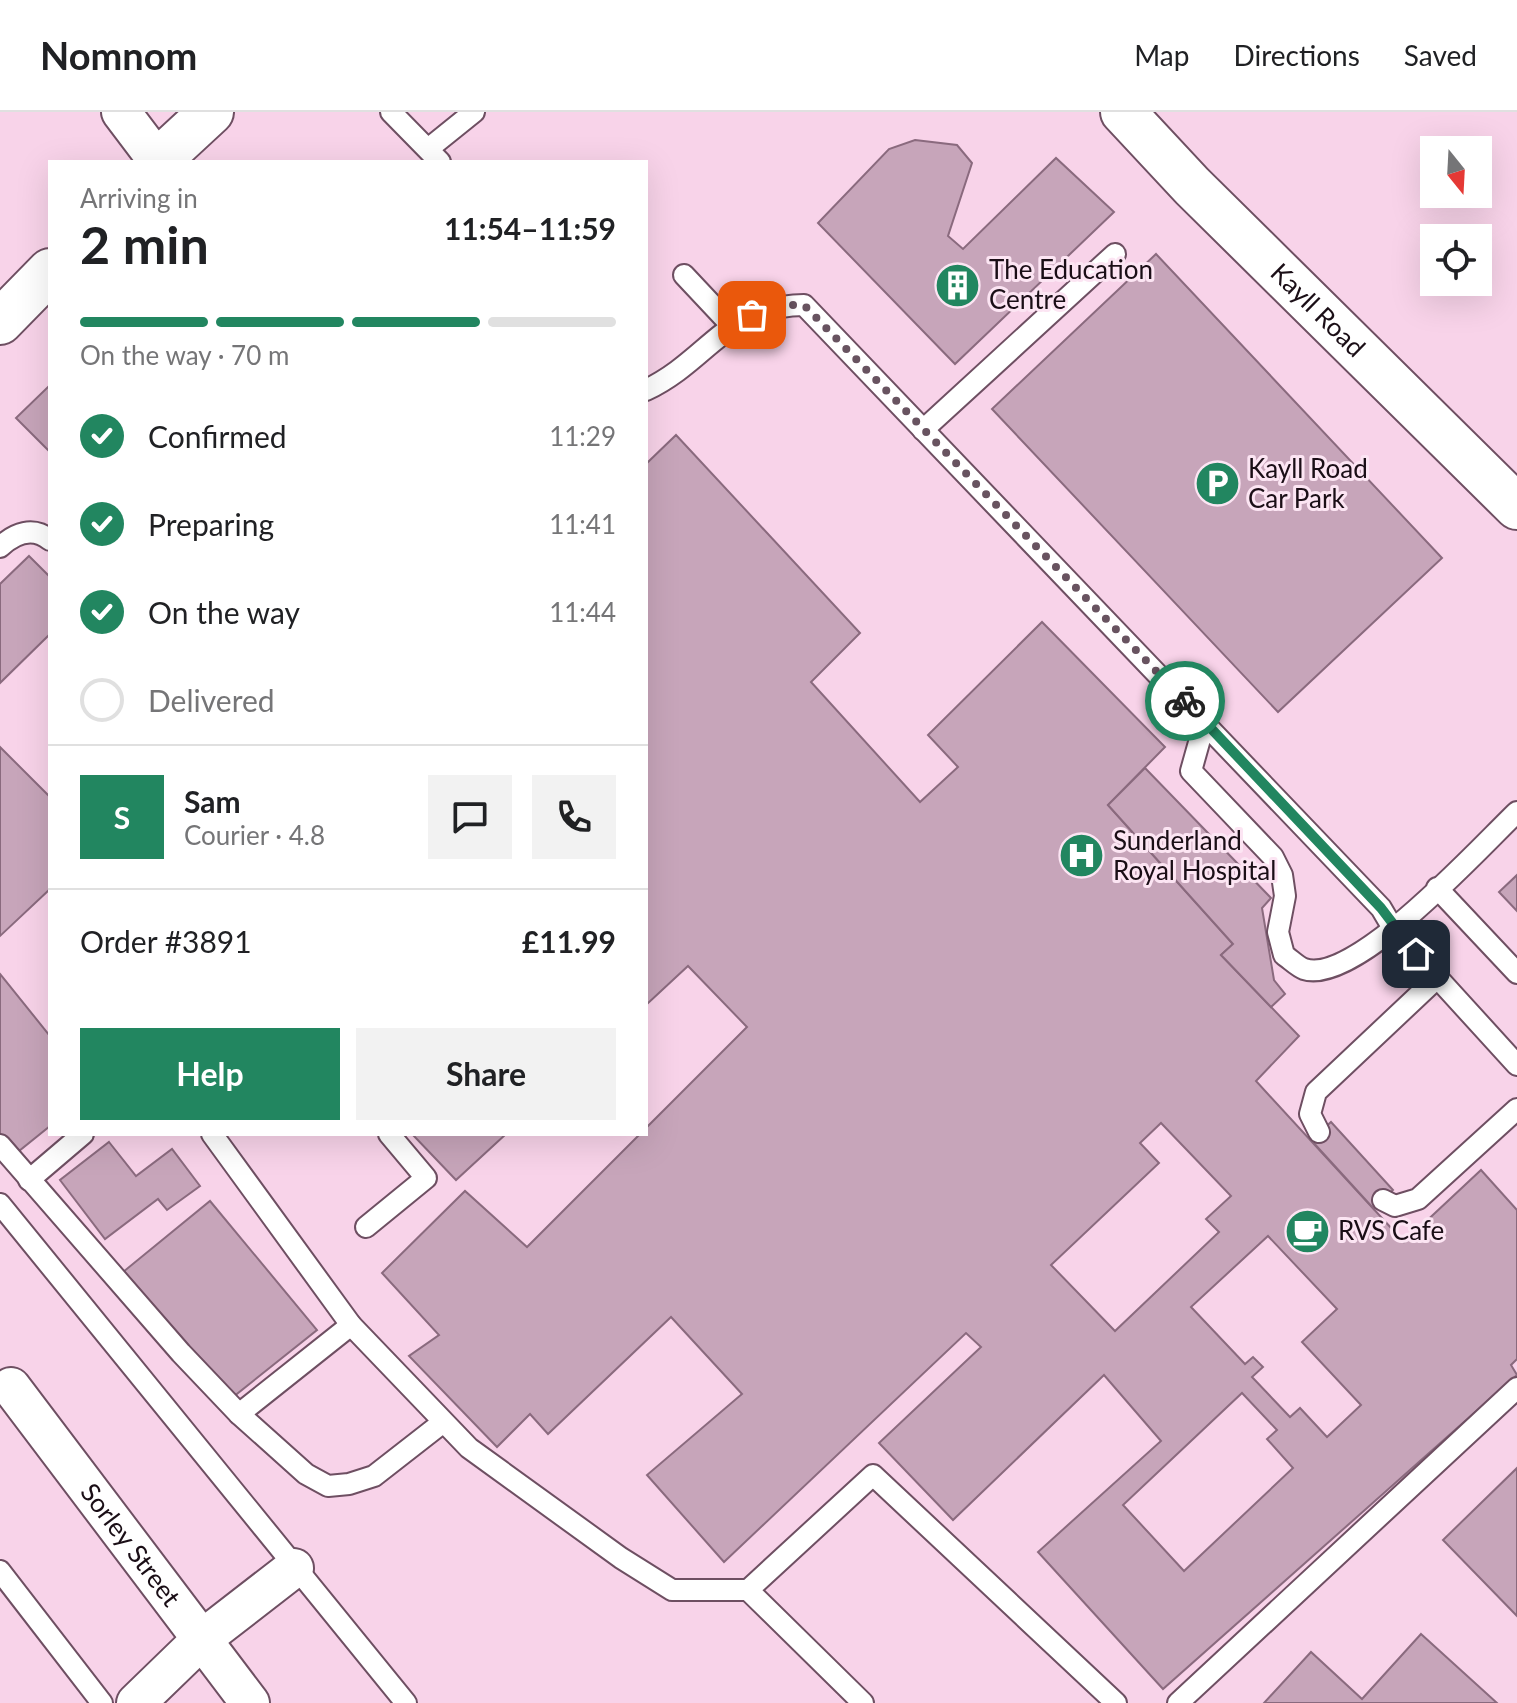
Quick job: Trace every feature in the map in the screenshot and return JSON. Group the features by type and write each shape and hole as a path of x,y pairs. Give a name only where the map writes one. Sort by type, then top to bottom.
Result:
{"street":[{"path":"121,112 157,160"},
{"path":"160,160 211,112"},
{"name":"Kayll Road","path":"1123,112 1192,186 1517,507"},
{"path":"0,322 48,273"},
{"name":"Sorley Street","path":"11,1387 250,1703"},
{"path":"136,1703 201,1640 294,1568"}],"lane":[{"path":"391,112 434,156 474,112"},
{"path":"923,430 1115,254"},
{"path":"684,275 730,324"},
{"path":"648,389 670,378 730,324 774,305 804,305 1381,908 1394,930 1517,1065"},
{"path":"0,547 20,533 34,531 48,539"},
{"path":"1205,721 1191,771 1273,857 1282,875 1285,896 1278,932 1284,955 1305,969 1331,969 1369,949 1394,930 1517,812"},
{"path":"1437,888 1517,973"},
{"path":"1319,1132 1310,1114 1316,1092 1437,978"},
{"path":"1383,1200 1395,1206 1418,1199 1517,1109"},
{"path":"29,1180 81,1136"},
{"path":"213,1136 351,1325 442,1423 469,1448 621,1558 672,1590 748,1590 873,1475 1116,1703"},
{"path":"366,1227 426,1178 391,1136"},
{"path":"0,1145 239,1414 306,1474 328,1486 349,1484 374,1476 442,1423"},
{"path":"0,1204 406,1703"},
{"path":"239,1414 351,1325"},
{"path":"1178,1703 1517,1388"},
{"path":"0,1571 102,1703"},
{"path":"748,1590 863,1703"}],"building":[{"name":"The Education Centre","path":"915,140 957,145 972,163 948,236 963,249 1056,158 1114,212 955,364 818,223 889,149"},
{"name":"Kayll Road Car Park","path":"1156,254 1442,558 1278,712 992,409"},
{"path":"48,387 48,450 16,418"},
{"path":"676,435 860,633 811,682 920,802 958,767 928,735 1042,622 1165,747 1108,805 1233,944 1221,955 1299,1036 1256,1081 1404,1242 1481,1170 1517,1210 1517,1359 1511,1365 1517,1375 1163,1689 1038,1552 1161,1441 1104,1375 953,1520 879,1443 981,1347 966,1333 724,1562 647,1475 742,1394 671,1317 548,1434 530,1414 497,1447 409,1356 439,1335 382,1273 465,1191 527,1247 638,1136 648,1136 648,1126 747,1027 688,966 648,1003 648,462","holes":["1161,1123 1231,1196 1206,1219 1219,1232 1115,1331 1051,1265 1159,1163 1140,1143","1268,1236 1337,1309 1302,1342 1361,1405 1327,1437 1300,1408 1290,1417 1252,1377 1263,1367 1253,1357 1245,1364 1191,1307","1242,1393 1277,1430 1267,1439 1293,1468 1184,1571 1123,1505"]},
{"path":"29,556 48,575 48,636 0,683 0,584"},
{"path":"0,747 48,795 48,891 0,936"},
{"path":"1145,768 1271,898 1262,908 1274,980 1285,994 1271,1007 1221,955 1233,944 1108,805"},
{"path":"1517,875 1517,911 1499,892"},
{"path":"0,974 48,1034 48,1128 14,1155 0,1138"},
{"path":"1331,1122 1393,1190 1374,1209 1311,1140"},
{"path":"414,1136 504,1136 456,1180"},
{"path":"109,1142 136,1176 172,1149 200,1186 167,1210 158,1199 105,1239 60,1180"},
{"path":"210,1201 317,1330 233,1397 123,1272"},
{"path":"1517,1468 1517,1616 1443,1540"},
{"path":"1421,1634 1497,1703 1264,1703 1311,1652 1362,1699"}],"way so far":[{"path":"752,315 774,305 804,305 1185,701"}],"place":[{"name":"The Education Centre","path":"958,285"},
{"name":"Kayll Road Car Park","path":"1217,484"},
{"name":"Sunderland Royal Hospital","path":"1082,856"},
{"name":"RVS Cafe","path":"1307,1231"}],"route":[{"path":"1185,701 1381,908 1394,930 1416,954"}]}
